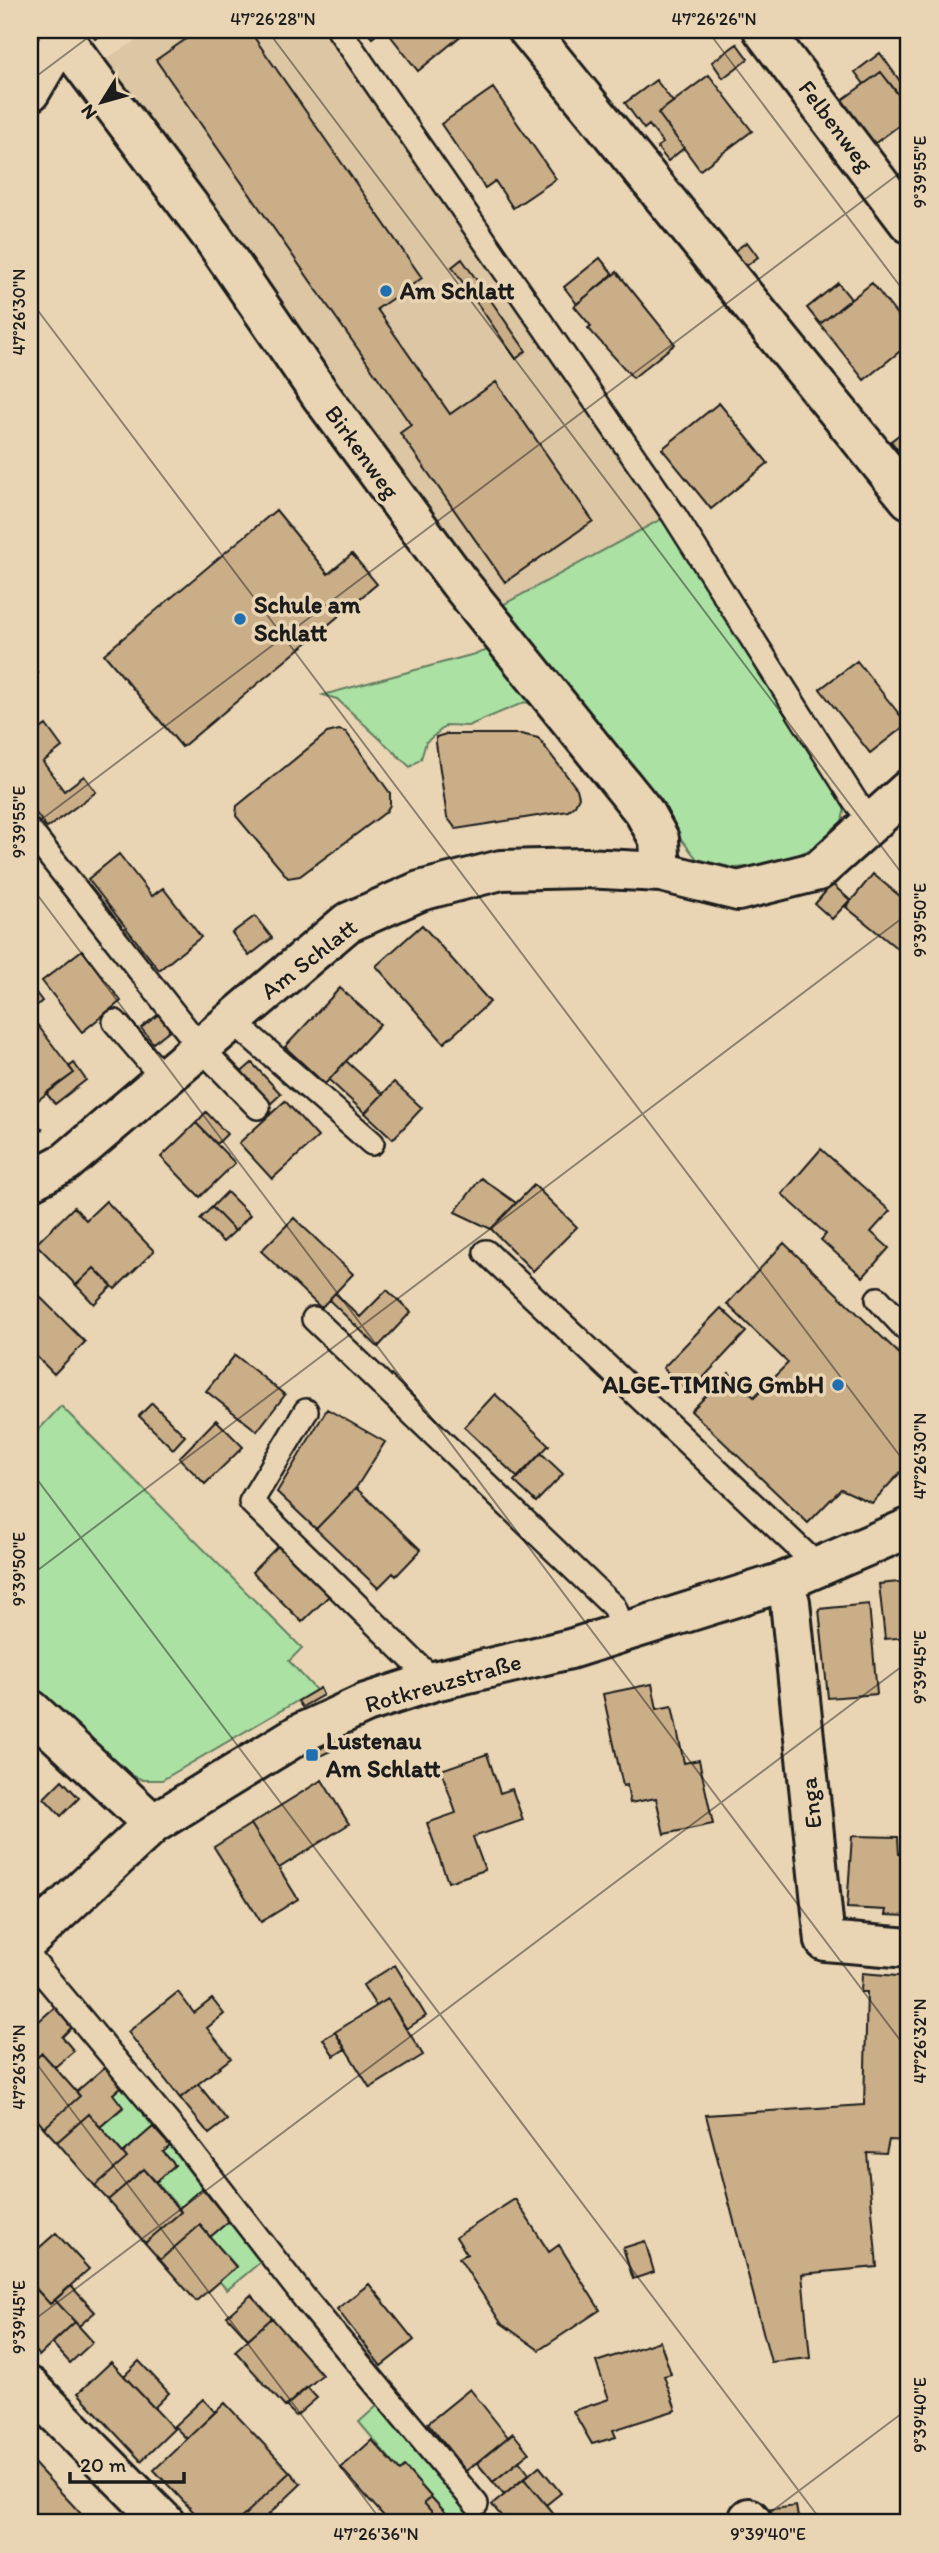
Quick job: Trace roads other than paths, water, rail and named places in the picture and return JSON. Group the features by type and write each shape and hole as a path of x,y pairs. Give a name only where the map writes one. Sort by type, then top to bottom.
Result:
{"street":[{"path":"528,30 909,499"},
{"name":"Felbenweg","path":"763,30 909,223"},
{"path":"30,92 60,33"},
{"name":"Birkenweg","path":"60,33 213,238 322,397 458,581 644,812 659,839 661,872"},
{"name":"Am Schlatt","path":"30,1181 66,1162 347,923 420,891 501,870 585,868 661,872 738,891 818,871 909,789"},
{"name":"Rotkreuzstraße","path":"30,1938 153,1824 301,1733 366,1703 434,1681 570,1648 783,1582 909,1528"},
{"name":"Enga","path":"783,1582 790,1602 825,1941 909,1948"},
{"path":"30,1709 153,1824"},
{"path":"30,2387 164,2523"}],"lane":[{"path":"339,30 674,515 855,801 873,823"},
{"path":"30,831 200,1047 258,1107"},
{"path":"232,1020 372,1143"},
{"path":"115,1022 163,1078"},
{"path":"486,1252 819,1567"},
{"path":"878,1299 909,1332"},
{"path":"314,1319 614,1607 624,1632"},
{"path":"306,1411 251,1502 434,1681"},
{"path":"30,1958 179,2136 306,2300 475,2504"}],"place":[{"name":"Am Schlatt","path":"386,291"},
{"name":"Schule am Schlatt","path":"240,619"},
{"name":"ALGE-TIMING GmbH","path":"838,1385"},
{"name":"Lustenau Am Schlatt","path":"312,1755"}]}
